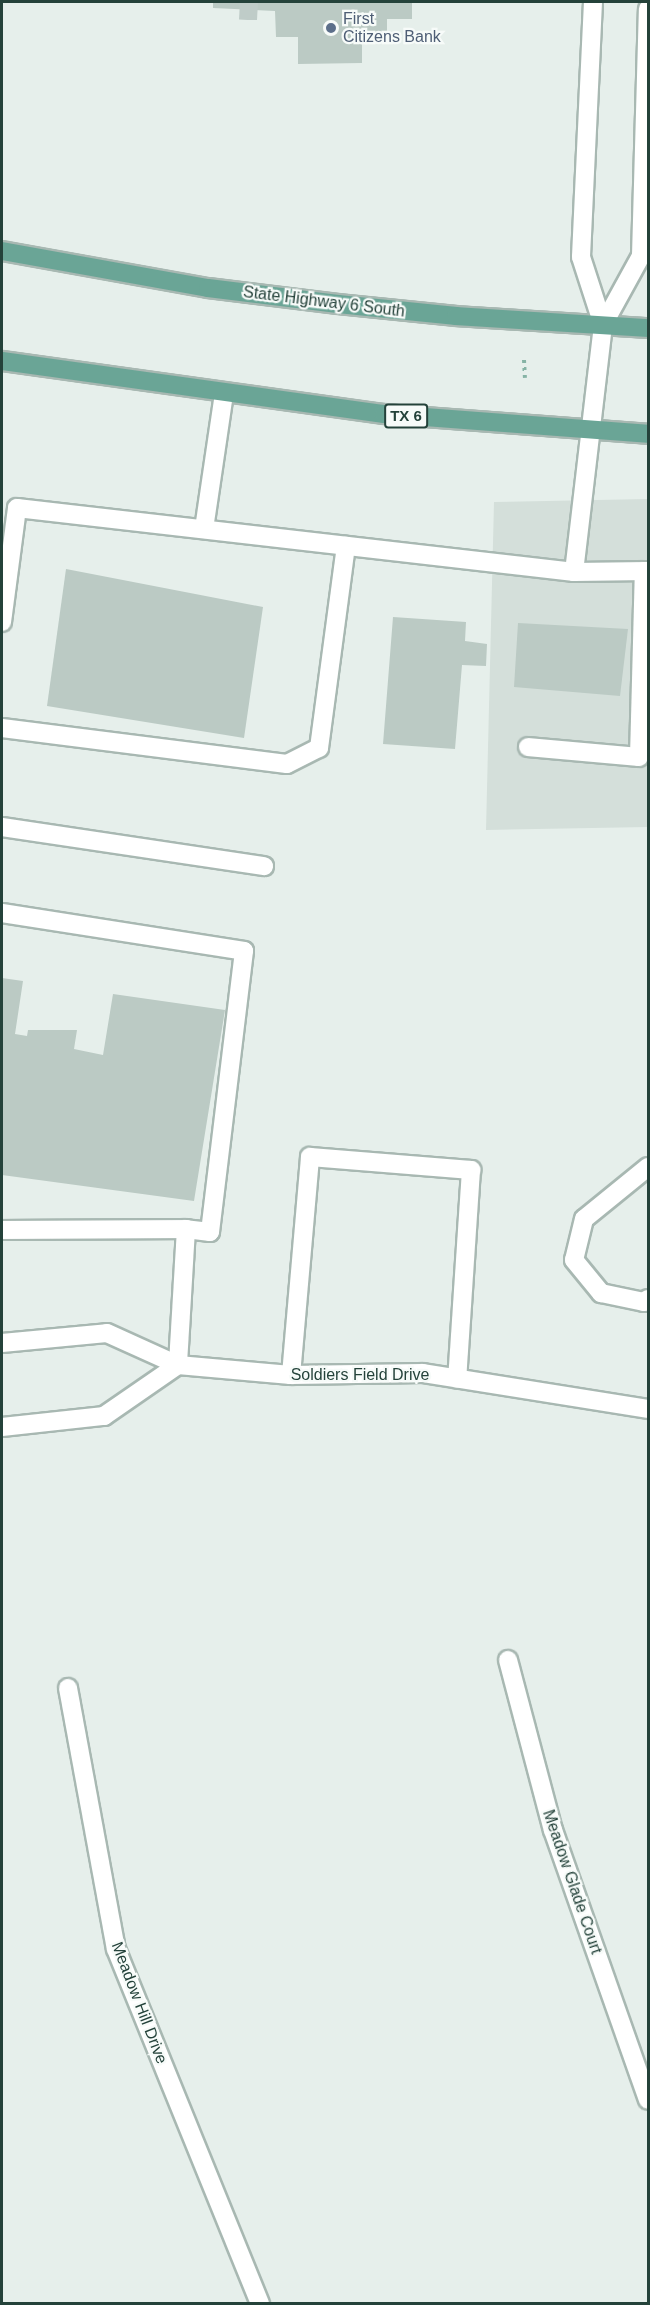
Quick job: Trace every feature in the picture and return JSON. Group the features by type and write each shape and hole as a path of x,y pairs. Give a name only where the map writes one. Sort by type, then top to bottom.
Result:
{"main road":[{"path":"2,238 25,255"},
{"name":"State Highway 6 South","path":"2,251 208,288 338,304 648,328"},
{"name":"TX 6","path":"2,361 224,394 498,425 648,434"}],"street":[{"path":"593,2 581,257 603,325"},
{"path":"574,572 588,431 603,325 641,256 648,9"},
{"path":"204,530 224,394"},
{"path":"2,622 17,508 574,572 646,572 639,757 528,747"},
{"path":"2,728 287,764 319,748 346,546"},
{"path":"2,827 264,866"},
{"path":"2,913 244,951 210,1232 186,1228 2,1230"},
{"path":"291,1375 310,1157 471,1170 457,1379"},
{"path":"648,1167 584,1219 574,1260 601,1293 644,1302 648,1299"},
{"path":"2,1427 104,1416 178,1365 186,1228"},
{"name":"Soldiers Field Drive","path":"2,1343 107,1333 178,1365 291,1375 423,1373 648,1409"},
{"name":"Meadow Glade Court","path":"508,1660 553,1830 648,2100"},
{"name":"Meadow Hill Drive","path":"68,1688 116,1949 260,2304"}],"path":[{"path":"524,360 525,378"}],"shaded area":[{"path":"648,499 648,827 486,830 494,502"}],"building":[{"name":"First Citizens Bank","path":"213,2 412,2 412,19 387,19 387,42 362,42 362,63 298,64 298,37 276,37 275,11 213,8"},
{"path":"66,569 263,607 244,738 47,706"},
{"path":"393,617 466,622 465,641 487,644 486,666 462,665 455,749 383,744"},
{"path":"518,623 628,629 620,696 514,687"},
{"path":"2,978 23,981 15,1034 27,1036 28,1030 77,1030 74,1049 103,1055 113,994 225,1010 194,1201 2,1175"}],"tunnel":[{"path":"248,20 249,2"}],"place":[{"name":"First Citizens Bank","path":"331,28"}]}
